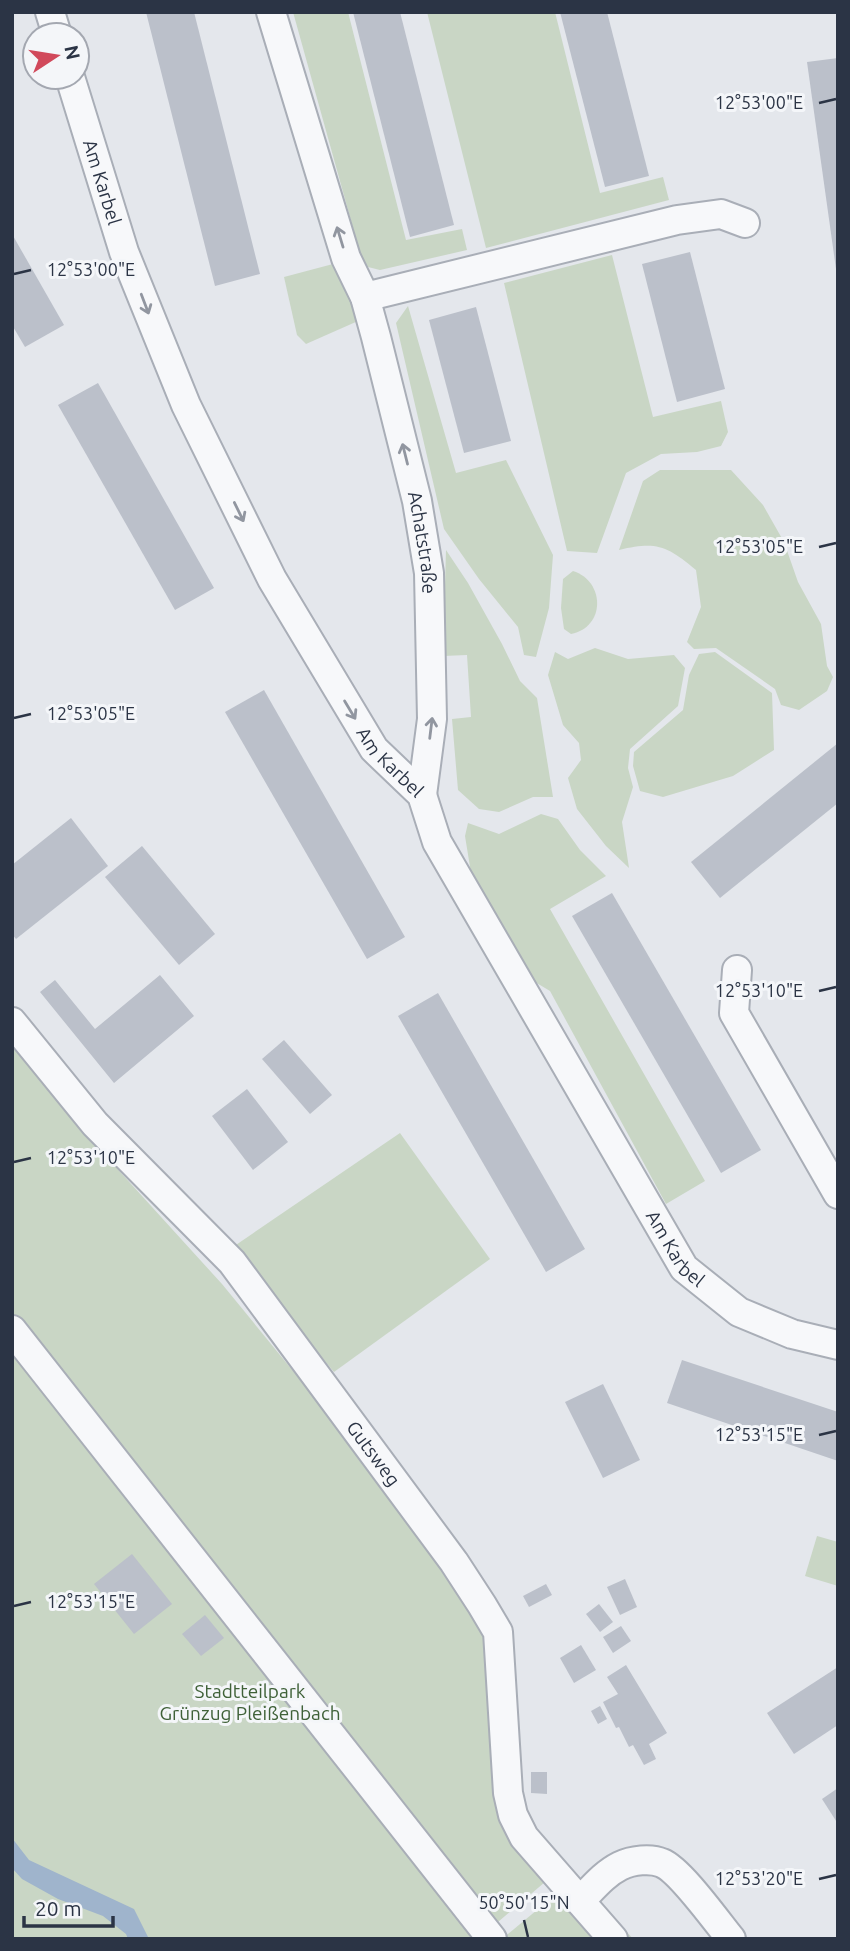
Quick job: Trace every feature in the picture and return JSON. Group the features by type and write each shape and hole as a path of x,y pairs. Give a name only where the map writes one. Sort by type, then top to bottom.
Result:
{"street":[{"name":"Achatstraße","path":"271,12 346,258 365,297 417,501 429,573 432,719 422,795"},
{"name":"Am Karbel","path":"74,91 124,251 186,405 272,579 374,749 422,795 437,842 684,1268 738,1312 792,1334 838,1345"},
{"path":"365,297 677,220 721,214 745,223"},
{"path":"737,970 734,1013 838,1194"},
{"name":"Gutsweg","path":"12,1022 95,1124 232,1262 454,1562 498,1632 508,1793 513,1815 524,1838 613,1939"},
{"path":"12,1330 492,1939"},
{"path":"580,1901 608,1873 623,1864 643,1860 663,1863 679,1877 731,1939"}],"green space":[{"path":"293,12 348,12 406,240 462,229 467,250 380,270 368,267 360,253"},
{"path":"427,12 555,12 600,193 663,177 669,200 486,248"},
{"path":"612,255 653,417 721,401 728,432 721,446 697,452 661,454 626,473 597,553 567,551 504,283"},
{"path":"333,264 339,268 358,321 306,344 297,335 284,277"},
{"path":"408,306 456,473 506,460 553,555 549,608 536,657 524,655 518,627 479,579 444,529 396,323"},
{"path":"660,470 731,470 763,505 784,542 798,582 821,624 827,666 833,677 827,691 799,710 781,705 775,689 716,648 694,649 687,642 701,607 696,570 677,555 661,548 643,546 619,550 643,481"},
{"path":"446,550 468,583 520,681 537,698 553,797 533,797 499,812 479,809 458,790 452,719 471,717 467,655 443,656"},
{"path":"573,571 584,576 591,584 596,593 597,604 591,623 571,634 564,629 561,608 563,579"},
{"path":"595,648 628,659 674,655 685,668 678,706 630,749 628,768 633,787 622,822 629,868 606,846 577,809 568,778 581,760 579,743 563,725 548,675 555,652 568,659"},
{"path":"715,652 772,693 774,750 733,776 663,797 640,791 633,766 634,752 683,710 689,675 699,654"},
{"path":"541,814 558,819 580,850 606,876 550,909 705,1181 666,1204 550,991 535,982 471,873 465,836 468,823 499,834"},
{"name":"Stadtteilpark Grünzug Pleißenbach","path":"12,1035 102,1152 222,1284 396,1497 489,1631 491,1763 505,1827 545,1882 478,1939 15,1939 12,1935"},
{"path":"400,1133 490,1259 334,1372 230,1249"},
{"path":"817,1536 838,1542 838,1586 805,1576"},
{"path":"578,1876 633,1939 502,1939"}],"water":[{"path":"12,1838 29,1860 134,1909 149,1939 128,1939 126,1934 103,1916 58,1899 22,1879 12,1868"}],"building":[{"path":"146,12 194,12 260,274 215,286"},
{"path":"353,12 400,12 454,225 410,237"},
{"path":"560,12 607,12 649,176 605,187"},
{"path":"838,58 838,269 836,269 807,62"},
{"path":"12,234 64,325 25,347 12,325"},
{"path":"690,252 725,389 677,402 642,264"},
{"path":"476,307 511,441 464,453 429,320"},
{"path":"98,383 214,588 175,610 58,405"},
{"path":"264,690 405,937 367,959 225,712"},
{"path":"838,743 838,803 720,898 691,862"},
{"path":"71,818 108,866 16,939 12,934 12,865"},
{"path":"142,846 215,934 179,965 105,877"},
{"path":"612,893 761,1150 721,1173 572,916"},
{"path":"160,975 194,1016 114,1083 40,992 55,980 95,1029"},
{"path":"438,993 585,1249 546,1272 398,1016"},
{"path":"284,1040 332,1095 310,1114 262,1059"},
{"path":"247,1089 288,1142 253,1170 212,1116"},
{"path":"682,1360 838,1412 838,1461 667,1403"},
{"path":"603,1384 640,1460 603,1478 565,1402"},
{"path":"132,1554 172,1604 134,1634 94,1584"},
{"path":"625,1579 637,1607 620,1615 607,1587"},
{"path":"546,1584 552,1595 529,1607 523,1596"},
{"path":"599,1604 613,1622 600,1632 586,1614"},
{"path":"205,1615 224,1638 201,1656 182,1634"},
{"path":"621,1626 631,1641 613,1653 603,1637"},
{"path":"581,1645 596,1670 574,1683 560,1658"},
{"path":"626,1665 667,1733 649,1744 656,1759 644,1765 633,1745 629,1747 619,1727 616,1728 603,1702 618,1694 607,1677"},
{"path":"838,1667 838,1725 794,1754 767,1713"},
{"path":"600,1706 607,1719 598,1724 591,1711"},
{"path":"531,1772 547,1772 547,1794 531,1793"},
{"path":"838,1788 838,1824 822,1799"}]}
